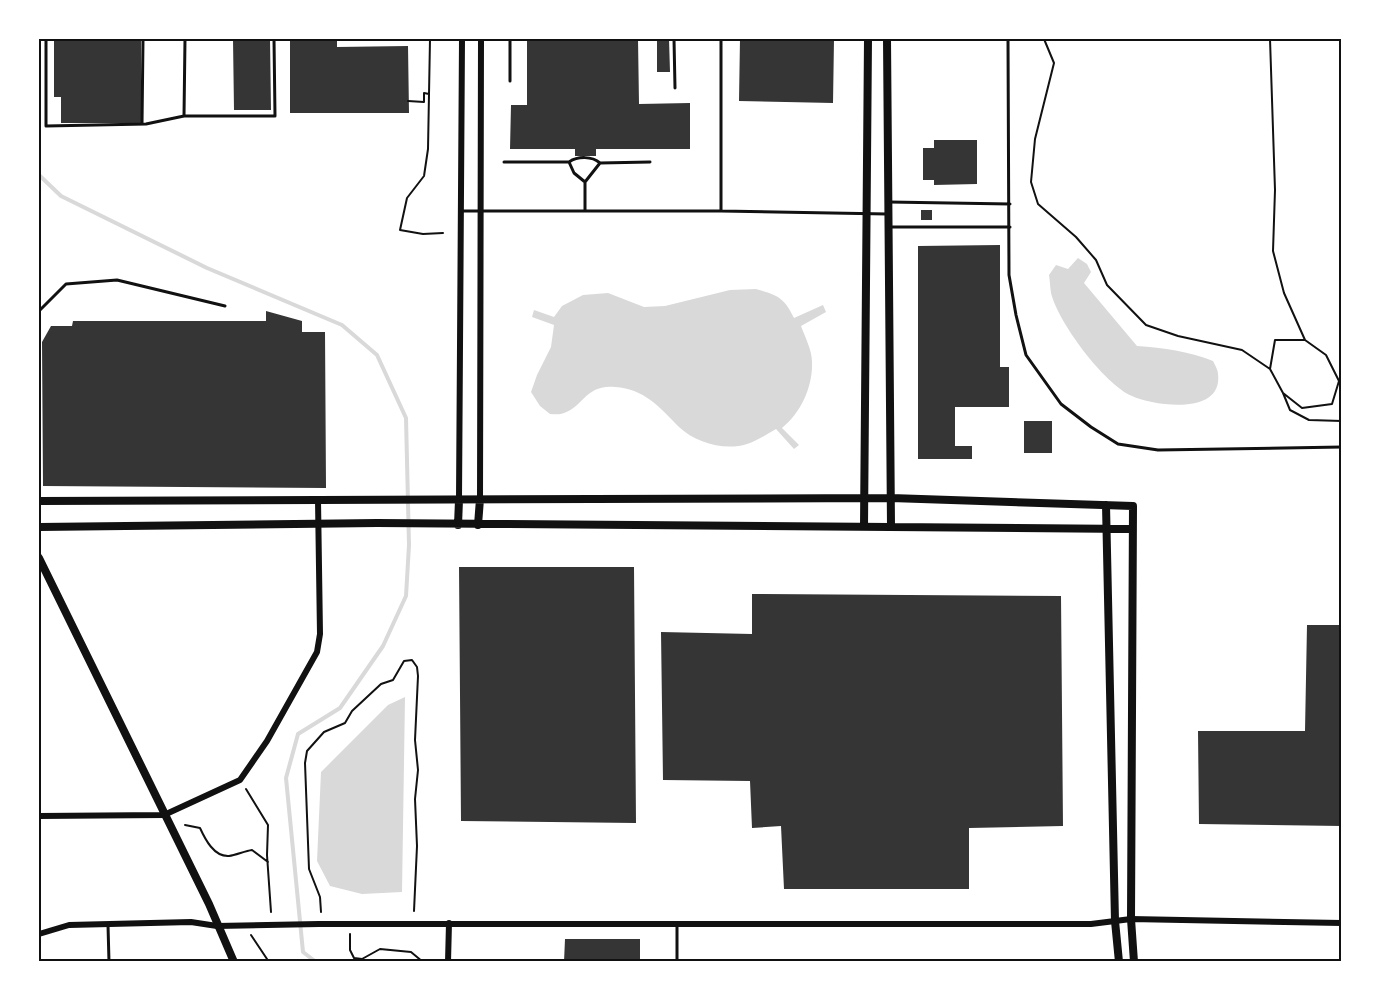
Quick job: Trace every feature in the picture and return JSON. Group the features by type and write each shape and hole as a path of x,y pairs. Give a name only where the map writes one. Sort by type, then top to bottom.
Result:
{"street":[{"path":"458,525 462,39"},
{"path":"478,525 480,499 481,39"},
{"path":"864,527 868,39"},
{"path":"887,39 891,526"},
{"path":"39,501 891,498 1133,506 1131,919 1134,962"},
{"path":"39,816 164,815 240,780 267,741 317,652 320,634 318,500"},
{"path":"1106,504 1115,921 1119,962"},
{"path":"39,526 377,523 1132,529"},
{"path":"39,558 209,904 234,962"},
{"path":"39,934 69,925 191,922 218,926 449,923 1091,924 1131,919 1342,923"},
{"path":"448,962 449,923"}],"lane":[{"path":"46,39 46,126 142,124 184,116 274,116 274,39"},
{"path":"142,124 143,39"},
{"path":"184,116 185,39"},
{"path":"510,39 510,81"},
{"path":"674,39 675,88"},
{"path":"721,39 721,211"},
{"path":"1008,39 1009,275 1026,356 1061,404 1118,444 1158,450 1342,447"},
{"path":"504,162 569,162 575,158 595,159 600,163 650,162"},
{"path":"569,162 574,173 585,182"},
{"path":"585,211 585,182 600,163"},
{"path":"889,202 1010,204"},
{"path":"461,211 721,211 889,214"},
{"path":"889,227 1010,227"},
{"path":"39,311 66,284 117,280 225,306"},
{"path":"677,923 677,962"},
{"path":"108,924 109,962"}],"path":[{"path":"430,39 428,149 424,176 408,198 400,230 423,234 443,233"},
{"path":"1044,39 1054,63 1035,139 1031,182 1038,204 1076,237 1096,260 1107,285 1146,325 1178,336 1242,350 1270,369 1290,410 1309,420 1342,421"},
{"path":"1270,39 1275,190 1273,251 1284,293 1305,340 1326,355 1339,381 1332,404 1302,408 1283,393"},
{"path":"408,101 424,102 424,93 429,94"},
{"path":"1270,369 1275,340 1305,340"},
{"path":"321,912 320,897 309,869 304,763 307,751 324,732 345,723 352,711 381,684 393,680 404,661 412,660 417,667 418,676 415,740 418,771 415,799 417,846 414,911"},
{"path":"246,789 268,825 271,912"},
{"path":"185,825 200,828 206,842 219,854 229,856 252,850 268,862"},
{"path":"350,934 350,950 354,958 362,960 380,949 411,952 423,962"},
{"path":"251,935 269,962"}],"shaded area":[{"path":"1078,258 1087,264 1091,272 1084,283 1137,346 1176,350 1213,361 1218,374 1217,387 1210,397 1199,402 1170,405 1142,400 1121,389 1096,366 1072,335 1051,293 1049,275 1056,265 1068,269"},
{"path":"756,289 783,301 794,318 823,305 826,312 801,326 811,353 812,371 808,389 800,407 782,428 799,445 794,449 776,429 754,441 738,446 720,446 702,441 686,433 651,400 626,388 597,389 562,414 550,414 540,406 531,392 551,347 554,325 532,317 534,310 554,317 562,306 583,295 608,293 644,307 665,306 730,290"},
{"path":"405,697 402,892 362,894 330,886 317,861 321,772 388,705"}],"building":[{"path":"54,39 141,39 141,123 61,123 61,97 54,97"},
{"path":"233,39 270,39 271,110 234,110"},
{"path":"290,39 337,39 337,47 408,46 409,113 290,113"},
{"path":"527,39 638,39 639,104 690,103 690,149 596,149 596,156 575,156 575,149 510,149 511,105 527,105"},
{"path":"657,39 669,39 670,72 657,72"},
{"path":"740,39 834,39 833,103 739,101"},
{"path":"934,140 977,140 977,184 934,185 934,180 923,180 923,148 934,148"},
{"path":"921,210 932,210 932,220 921,220"},
{"path":"1000,245 1000,367 1009,367 1009,407 955,407 955,446 972,446 972,459 918,459 918,246"},
{"path":"266,311 302,321 302,332 325,332 326,488 43,486 42,342 51,326 72,326 73,321 266,321"},
{"path":"1024,421 1052,421 1052,453 1024,453"},
{"path":"459,567 634,567 636,823 461,821"},
{"path":"752,594 1061,596 1063,826 969,828 969,889 784,889 781,826 752,828 750,781 663,780 661,632 752,634"},
{"path":"1307,625 1342,625 1342,826 1199,824 1198,731 1305,731"},
{"path":"565,939 640,939 640,962 564,962"},
{"path":"657,959 675,959 675,962 657,962"},
{"path":"678,959 696,959 696,962 678,962"}],"waterway":[{"path":"39,175 61,196 207,268 342,325 377,355 406,418 409,545 406,596 383,646 340,708 298,734 286,778 303,952 316,962"}]}
